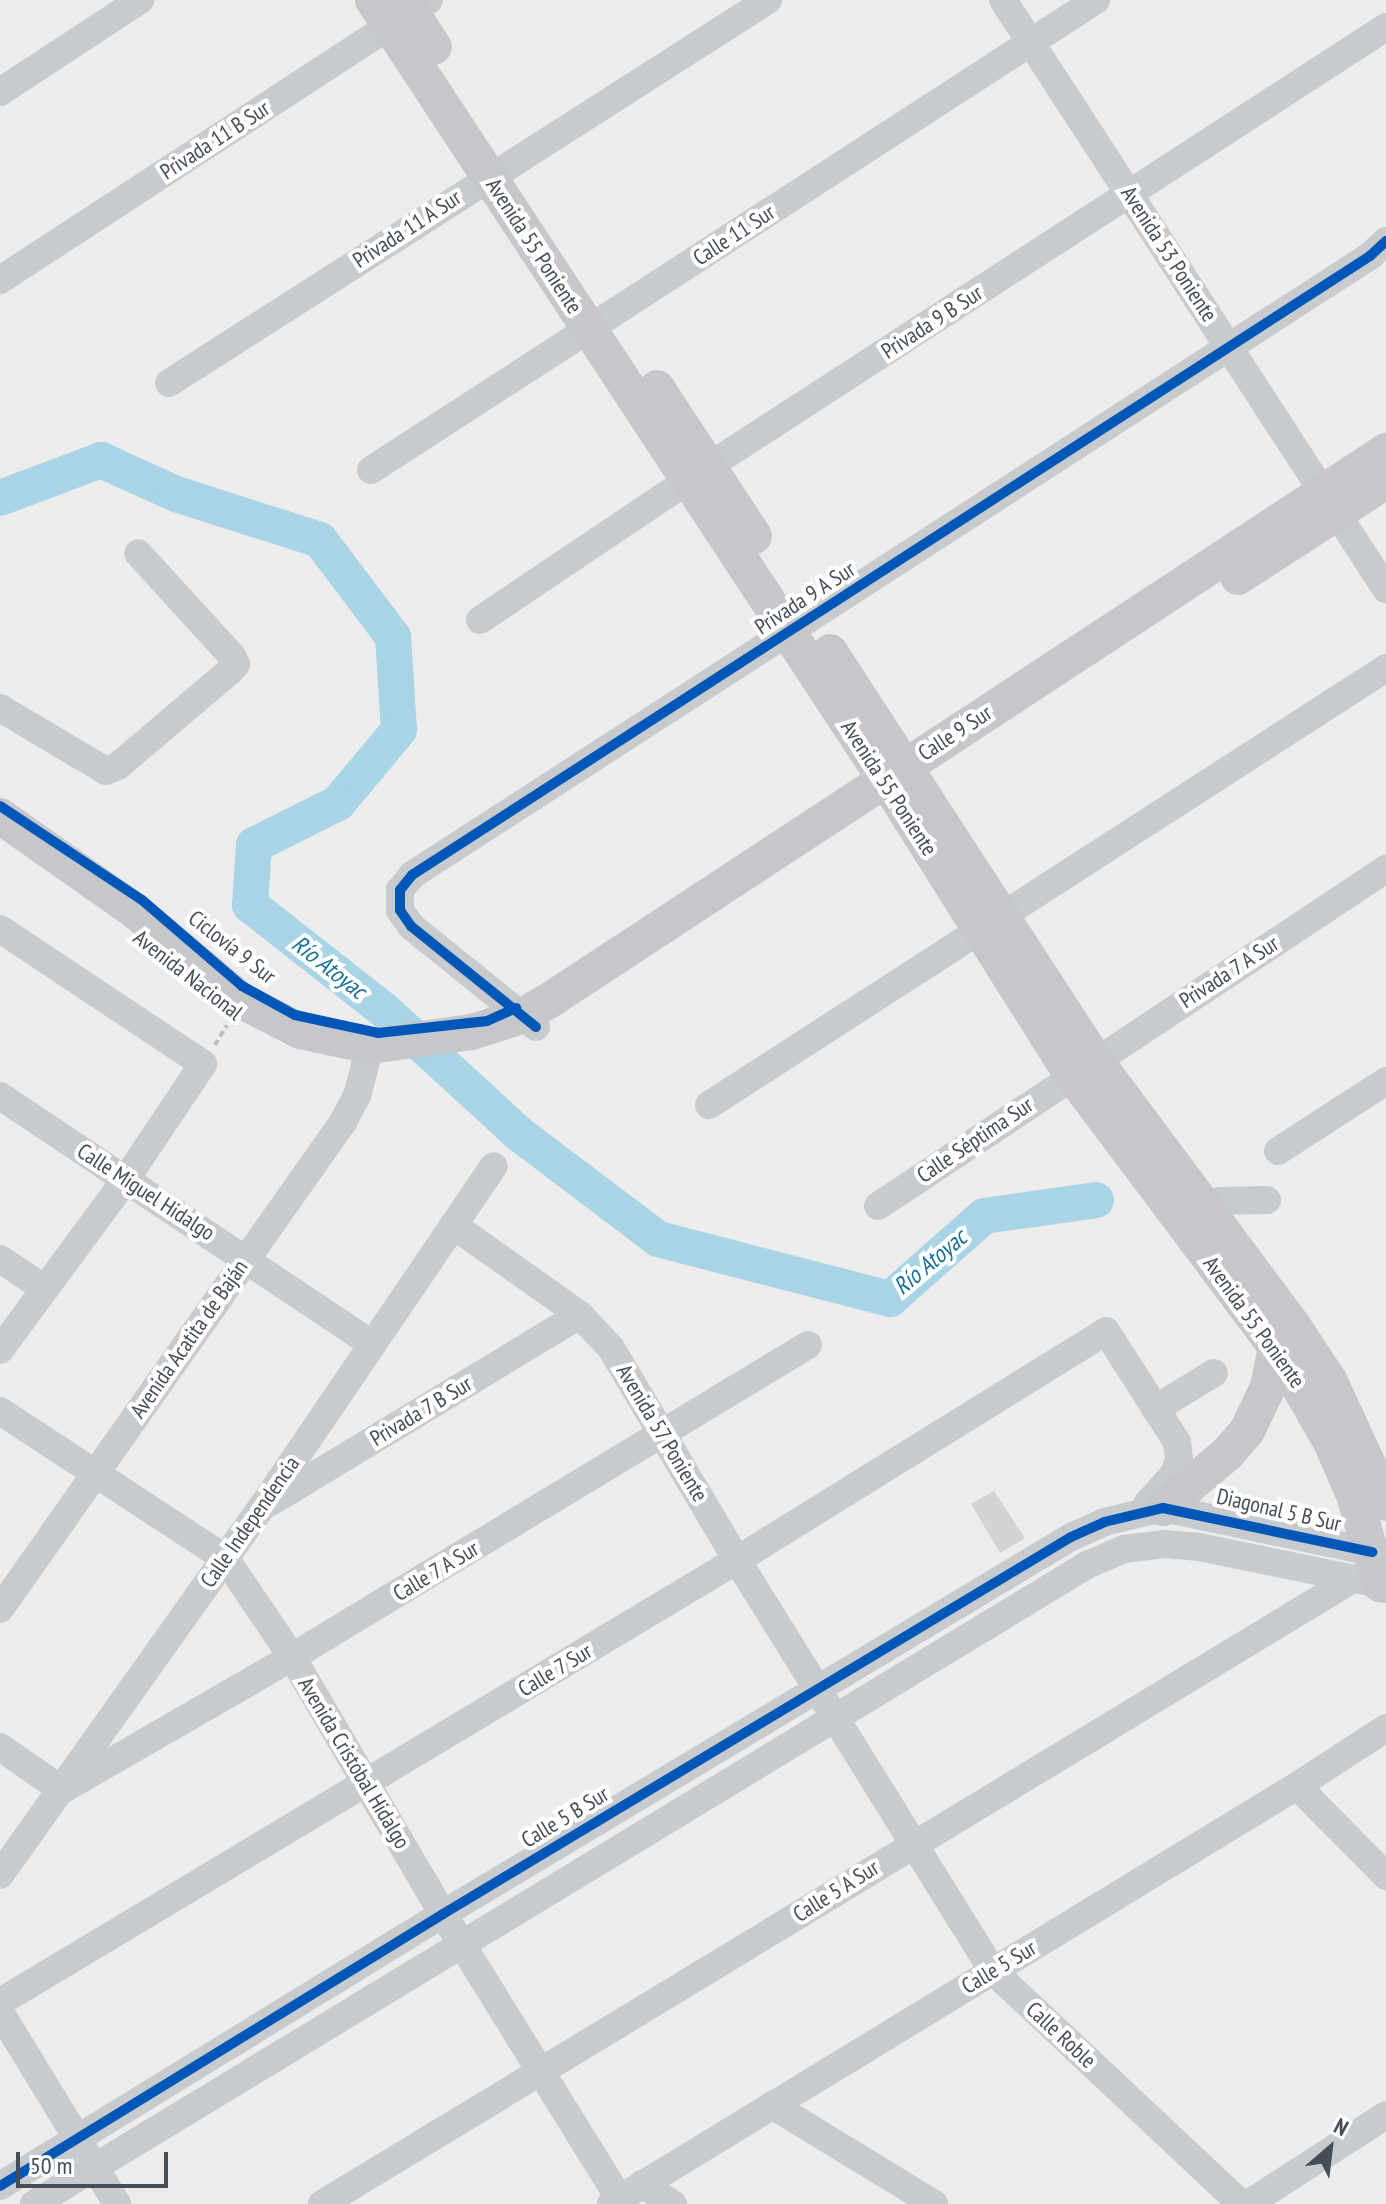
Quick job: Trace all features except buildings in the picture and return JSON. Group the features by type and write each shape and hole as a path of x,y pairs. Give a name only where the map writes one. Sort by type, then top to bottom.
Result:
{"main road":[{"name":"Avenida 55 Poniente","path":"401,8 499,169 901,782 1083,1067 1276,1347 1330,1440 1354,1495 1375,1571"},
{"name":"Calle 9 Sur","path":"530,1021 1330,503 1386,451"},
{"name":"Calle 9 Sur","path":"1330,503 1386,481"},
{"name":"Avenida Nacional","path":"0,816 135,911 242,1001 300,1031 386,1054"},
{"name":"Avenida Nacional","path":"0,836 125,925 233,1015 296,1047 386,1054 474,1041 530,1021"},
{"name":"Avenida 55 Poniente","path":"1083,1067 1200,1205 1294,1327 1330,1382 1386,1503"},
{"path":"1150,1510 1227,1454 1247,1431 1268,1387 1276,1347"}],"street":[{"path":"0,92 140,0"},
{"name":"Privada 11 A Sur","path":"169,383 499,169 768,0"},
{"name":"Avenida 53 Poniente","path":"1003,0 1386,589"},
{"name":"Calle 11 Sur","path":"371,470 1096,0"},
{"name":"Privada 11 B Sur","path":"0,280 401,8"},
{"name":"Privada 9 B Sur","path":"480,620 698,473 1386,27"},
{"name":"Privada 9 A Sur","path":"530,1021 411,926 400,910 400,890 412,875 1370,256 1386,241"},
{"path":"0,708 106,771 118,766 236,664 138,553"},
{"path":"709,1105 1386,668"},
{"name":"Privada 7 A Sur","path":"1083,1067 1386,869"},
{"path":"0,929 209,1054 126,1179 0,1350"},
{"name":"Avenida Acatita de Baján","path":"4,1595 95,1473 343,1122 386,1054"},
{"name":"Calle Séptima Sur","path":"878,1206 1083,1067"},
{"path":"1278,1151 1386,1081"},
{"name":"Calle Miguel Hidalgo","path":"0,1096 371,1343"},
{"name":"Calle Independencia","path":"0,1875 262,1507 494,1166"},
{"path":"1200,1205 1220,1201 1267,1200"},
{"name":"Avenida 57 Poniente","path":"453,1225 580,1315 611,1348 737,1560 837,1717"},
{"path":"0,1259 45,1289"},
{"name":"Privada 7 B Sur","path":"262,1507 580,1315"},
{"name":"Calle 7 Sur","path":"0,2002 737,1560 1106,1331 1155,1409"},
{"name":"Calle 7 A Sur","path":"62,1790 292,1657 808,1345"},
{"path":"1150,1510 1179,1459 1177,1442 1155,1409 1214,1373"},
{"name":"Avenida Cristóbal Hidalgo","path":"0,1411 225,1558 292,1657 443,1914 542,2073 624,2196"},
{"name":"Diagonal 5 B Sur","path":"1150,1510 1375,1571"},
{"name":"Calle 5 B Sur","path":"0,2186 443,1914 1071,1537 1150,1510"},
{"path":"34,2204 1087,1565 1124,1549 1165,1544 1375,1571"},
{"name":"Calle 5 A Sur","path":"322,2204 542,2073 914,1843 1375,1571"},
{"name":"Calle Roble","path":"837,1717 993,1971 1241,2204"},
{"name":"Calle 5 Sur","path":"624,2196 1297,1786 1386,1728"},
{"path":"0,1747 62,1790"},
{"path":"1297,1786 1386,1876"},
{"path":"0,2012 117,2204"},
{"path":"772,2105 934,2204"},
{"path":"1248,2204 1386,2115"},
{"path":"624,2196 673,2204"}],"path":[{"path":"209,1054 227,1024"}],"waterway":[{"name":"Río Atoyac","path":"0,498 101,460 176,494 320,540 393,637 399,730 338,803 254,845 250,905 384,1010 518,1133 658,1239 890,1299 984,1216 1096,1200"}],"cycle path":[{"path":"536,1027 411,926 400,910 400,890 412,875 1370,256 1386,241"},
{"name":"Ciclovía 9 Sur","path":"0,806 142,900 242,986 295,1015 378,1033 487,1021 516,1008"},
{"path":"0,2186 443,1914 1071,1537 1104,1522 1163,1508 1372,1552"}]}
